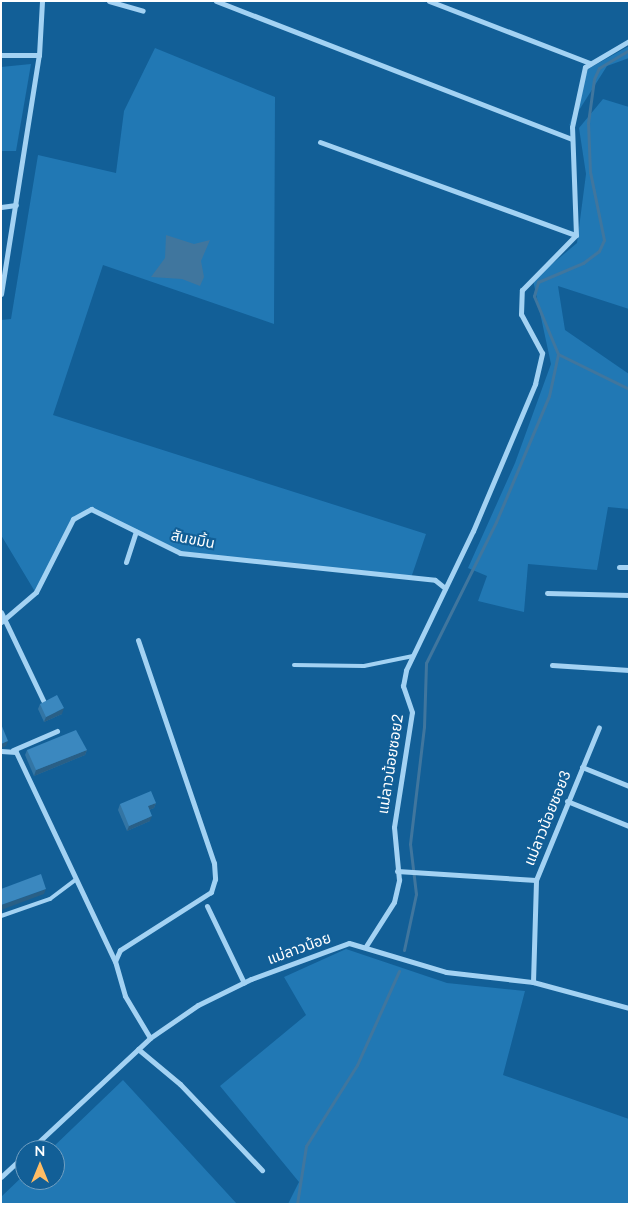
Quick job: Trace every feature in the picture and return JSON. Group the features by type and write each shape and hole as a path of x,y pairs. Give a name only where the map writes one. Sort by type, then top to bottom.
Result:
{"street":[{"path":"1,294 39,55 42,1"},
{"path":"109,1 143,11"},
{"path":"216,1 571,139"},
{"path":"429,1 590,63"},
{"path":"320,142 576,235 571,139 577,92 590,63 629,41"},
{"path":"1,55 39,55"},
{"path":"1,207 16,206"},
{"name":"แม่ลาวน้อยซอย2","path":"366,946 394,902 397,871 394,827 412,712 403,686 413,656 508,454 541,361 521,314 522,290 576,235"},
{"name":"สันขมิ้น","path":"3,621 36,592 73,519 91,509 180,552 434,580 445,588"},
{"path":"126,562 136,532"},
{"path":"619,567 629,567"},
{"path":"547,593 629,595"},
{"path":"1,612 3,621 43,700"},
{"path":"115,961 120,950 211,892 215,878 214,863 138,640"},
{"path":"552,665 629,670"},
{"name":"แม่ลาวน้อยซอย3","path":"532,982 536,880 599,727"},
{"path":"1,752 13,750 57,731"},
{"path":"13,750 115,961 125,996 150,1038"},
{"path":"582,767 629,786"},
{"path":"567,802 629,826"},
{"path":"397,871 536,880"},
{"path":"206,906 244,983"},
{"name":"แม่ลาวน้อย","path":"41,1140 150,1038 198,1005 244,983 349,943 366,946 446,972 532,982 629,1008"},
{"path":"138,1049 180,1084 262,1170"},
{"path":"1,1177 15,1164"}],"lane":[{"path":"294,665 364,666 413,656"},
{"path":"1,916 50,899 75,880"}],"shaded area":[{"path":"629,46 629,58 607,66 569,126 588,69"},
{"path":"155,48 275,97 274,324 103,265 53,415 426,534 411,578 180,553 91,509 73,519 37,595 1,535 1,320 11,319 38,155 116,173 124,111"},
{"path":"31,64 16,151 1,151 1,67"},
{"path":"603,99 629,107 629,309 558,286 565,330 629,374 629,509 608,507 597,570 528,564 524,612 478,601 487,576 468,568 515,463 551,364 533,280 577,243 586,174 579,128"},
{"path":"166,235 194,244 210,240 201,261 204,277 200,286 182,279 151,277 165,258"},
{"path":"346,949 447,983 525,991 503,1075 629,1119 629,1204 288,1204 299,1182 220,1086 306,1015 284,977"},
{"path":"123,1080 237,1204 1,1204 1,1197 15,1184 15,1190 65,1190 65,1140 60,1140"}],"building":[{"path":"57,695 64,708 46,717 40,704"},
{"path":"1,724 8,741 1,744"},
{"path":"76,730 87,750 36,770 27,750"},
{"path":"151,791 156,803 148,806 152,816 129,826 120,804"},
{"path":"41,874 46,889 1,905 1,889"}],"waterway":[{"path":"404,950 416,894 410,844 424,727 426,663 496,522 549,396 558,354 534,296 538,282 583,263 599,251 604,240 590,172 588,123 594,79 599,68 629,50"},
{"path":"558,354 629,389"},
{"path":"297,1204 306,1146 357,1065 399,971"}]}
